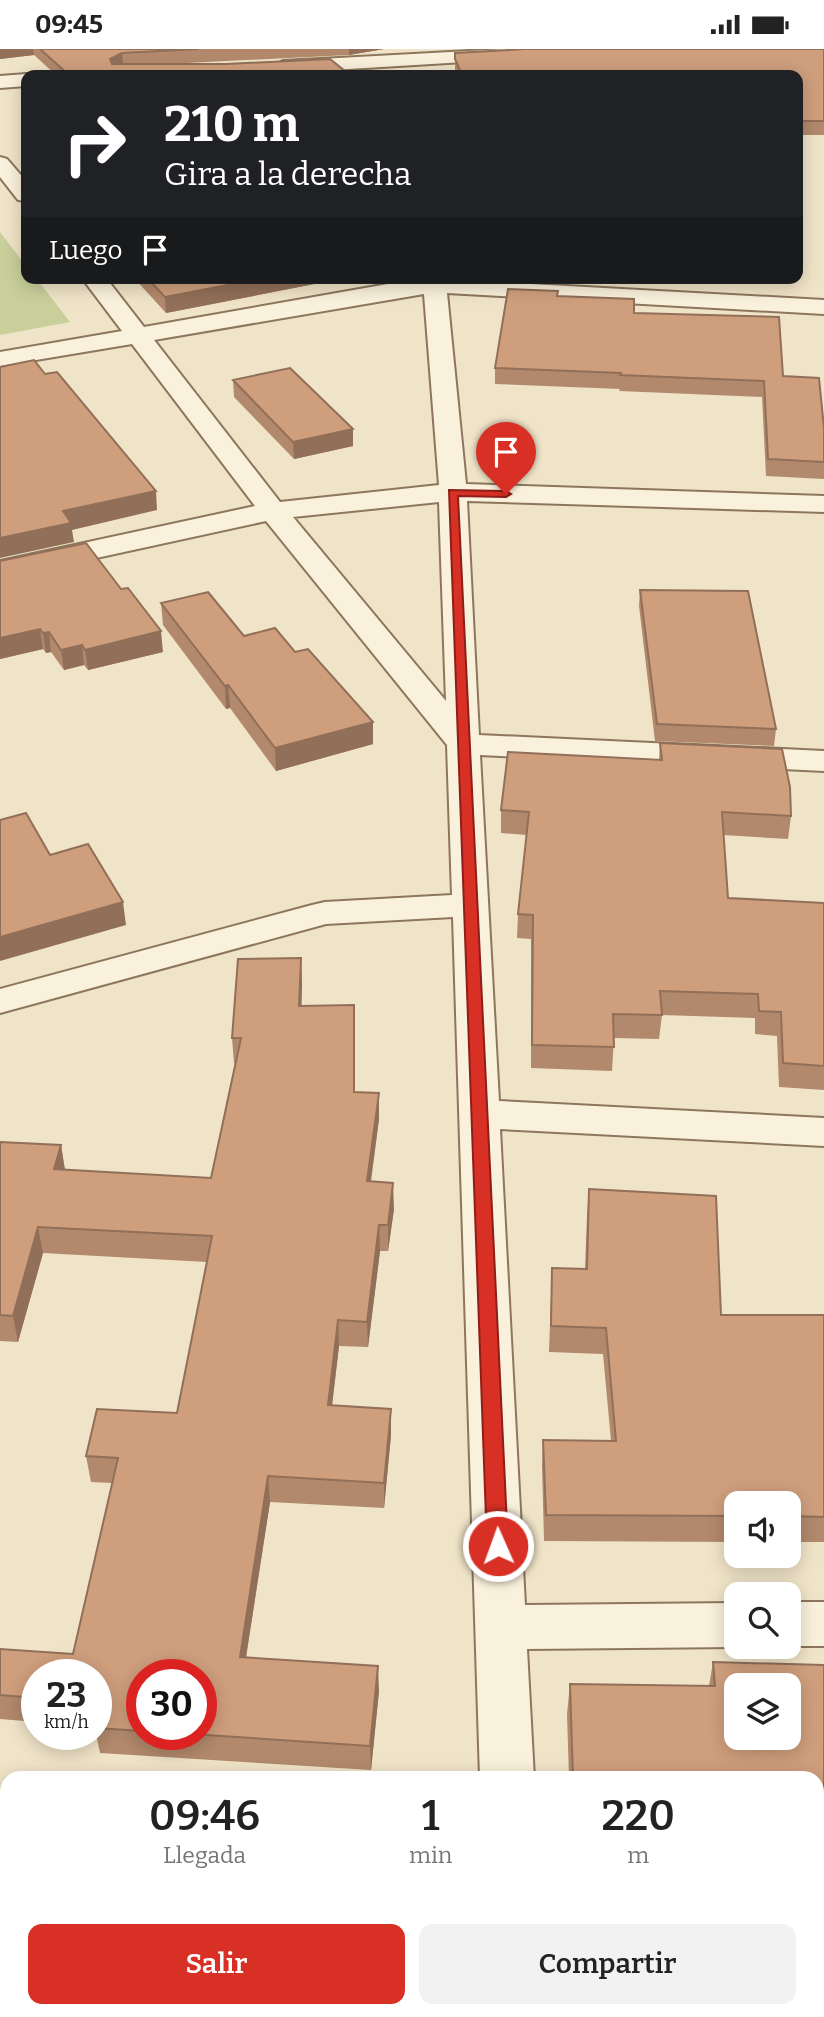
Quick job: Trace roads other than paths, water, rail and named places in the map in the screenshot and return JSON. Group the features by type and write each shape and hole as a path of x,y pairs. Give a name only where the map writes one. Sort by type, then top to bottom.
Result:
{"street":[{"path":"258,68 420,67 530,53"},
{"path":"0,82 21,81"},
{"path":"0,163 21,189"},
{"path":"99,284 273,511 464,744 824,761"},
{"path":"0,359 422,284"},
{"path":"434,284 453,492 507,1771"},
{"path":"465,284 824,307"},
{"path":"0,570 273,511 453,492 824,504"},
{"path":"0,1001 324,913 470,905"},
{"path":"480,1114 824,1132"},
{"path":"801,1624 824,1624"},
{"path":"501,1627 724,1625"}]}
